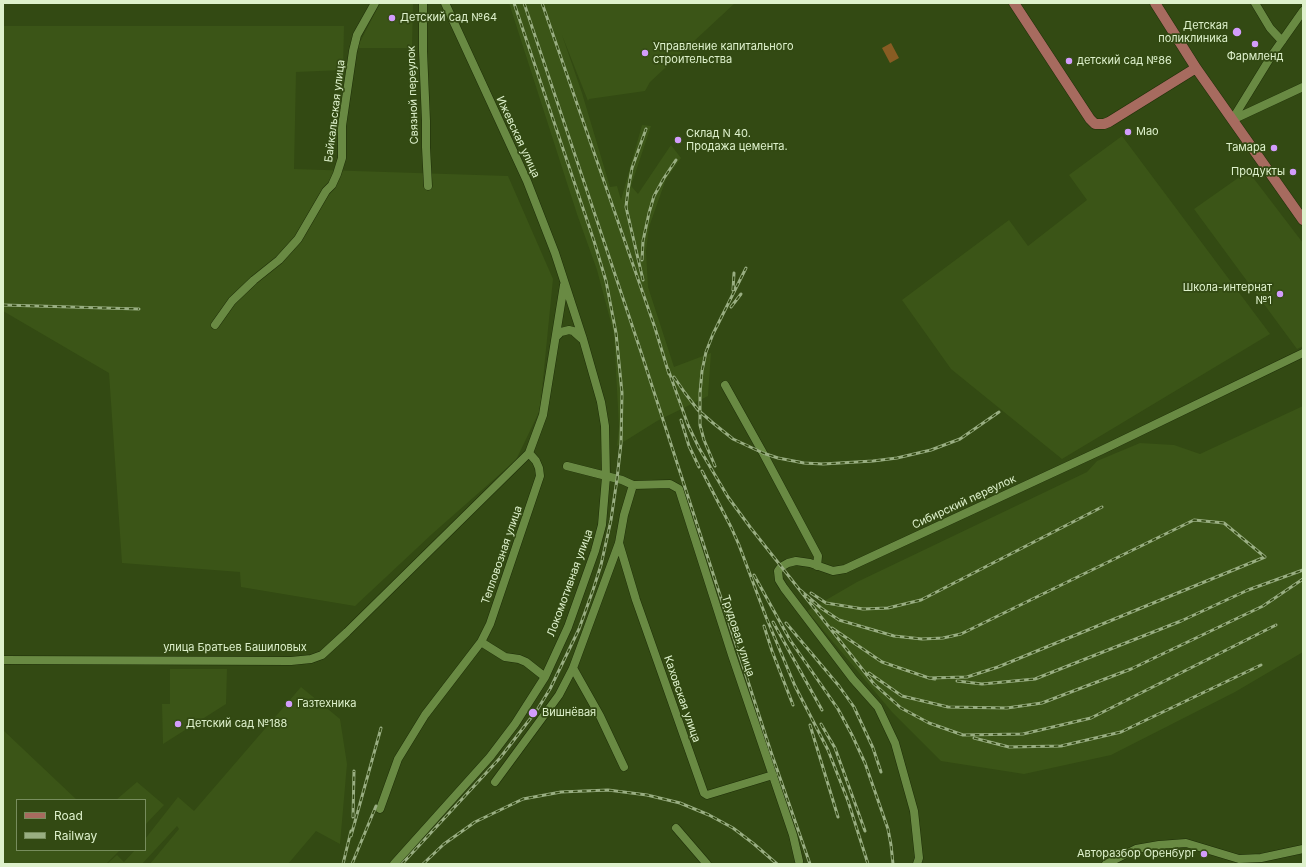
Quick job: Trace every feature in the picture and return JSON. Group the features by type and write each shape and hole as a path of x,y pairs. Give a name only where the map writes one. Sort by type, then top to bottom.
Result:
{"main road":[{"path":"1014,3 1090,120 1095,124 1104,124 1109,122 1196,68"},
{"path":"1155,3 1196,68 1303,220"}],"street":[{"name":"Байкальская улица","path":"215,325 232,301 254,280 279,260 298,240 326,191 332,185 342,158 342,126 353,51 357,35 375,3"},
{"name":"Связной переулок","path":"423,3 423,51 428,186"},
{"name":"Ижевская улица","path":"445,3 527,181 547,232 564,284"},
{"path":"1255,3 1270,28 1282,40"},
{"path":"1232,120 1282,40 1303,11"},
{"path":"1232,120 1303,87"},
{"path":"529,453 543,415 564,284"},
{"name":"Локомотивная улица","path":"394,864 490,757 515,724 545,677 568,627 597,544 602,525 606,477 604,417 583,339 564,284"},
{"path":"556,337 561,332 568,330 573,331 583,339"},
{"name":"Сибирский переулок","path":"919,862 914,811 895,743 878,707 853,678 784,588 779,580 778,571 781,567 796,561 803,561 833,571 845,569 1102,450 1303,353"},
{"path":"725,385 818,556 817,566"},
{"name":"Тепловозная улица","path":"380,809 398,759 425,715 481,642 490,624 540,476 536,461 529,453"},
{"name":"улица Братьев Башиловых","path":"3,660 291,660 311,659 322,655 348,632 529,453"},
{"name":"Трудовая улица","path":"567,466 622,480 633,485 670,484 679,489 793,835 799,861"},
{"path":"496,782 559,695 573,668 619,543 624,515 633,485"},
{"name":"Каховская улица","path":"619,543 636,600 704,793 707,795 773,775"},
{"path":"481,642 504,657 519,659 526,662 545,677"},
{"path":"573,668 603,722 624,767"},
{"path":"676,828 707,864"},
{"path":"1106,864 1136,849 1159,845 1186,843 1239,859 1261,858 1303,849"}],"shaded area":[{"name":"Детский сад №64","path":"380,3 413,3 412,48 357,48"},
{"path":"509,3 735,3 650,82 645,91 589,99 588,101 562,35 582,93 610,187 617,186 621,200 642,125 651,126 631,186 638,194 671,145 681,158 666,179 649,227 646,251 648,287 674,367 711,353 708,396 657,421 617,446 619,427 614,334 597,270 577,214"},
{"path":"3,26 344,26 343,70 296,72 294,169 508,176 553,279 540,410 516,460 432,534 355,606 241,587 240,572 122,563 109,373 3,311"},
{"path":"891,43 899,58 890,63 882,48"},
{"path":"1122,136 1270,334 1062,459 951,369 902,300 1009,220 1028,246 1087,200 1069,175"},
{"name":"Школа-интернат №1","path":"1248,171 1303,243 1303,346 1297,349 1194,209"},
{"path":"1303,406 1303,652 1235,692 1111,755 1024,774 941,761 892,712 807,611 857,582 1087,472 1097,461 1140,443 1174,445 1200,454"},
{"name":"Детский сад №188","path":"170,669 227,669 226,704 163,744 162,704 170,704"},
{"path":"301,687 340,719 347,764 340,844 316,831 288,864 150,864 179,829 177,826 142,864 107,864 117,855 124,862 134,851 146,851 146,838 178,797 194,811"},
{"path":"3,730 76,799 16,799 16,851 119,851 106,864 3,864"},
{"path":"137,782 164,805 146,824 146,799 117,799"}],"railway":[{"path":"402,864 500,758 537,710 550,689 579,629 601,565 611,520 617,479 621,443 622,393 616,333 606,281 514,3"},
{"path":"524,3 641,352 771,752 810,864"},
{"path":"542,3 655,328 669,374"},
{"path":"643,280 626,207 632,168 646,129"},
{"path":"642,260 643,241 654,196 676,160"},
{"path":"715,466 704,440 700,425 702,371 706,352 713,334 746,268"},
{"path":"733,290 734,273"},
{"path":"731,307 741,294"},
{"path":"3,305 139,309"},
{"path":"668,369 688,425 699,448 728,497 750,527 874,684 901,708 929,723 963,735 1023,734 1091,718 1276,625"},
{"path":"674,377 698,410 733,439 763,453 778,458 804,463 823,464 873,461 897,458 931,450 960,439 999,412"},
{"path":"681,420 689,446 699,467"},
{"path":"702,471 739,545 766,617 795,686 828,750 848,801 868,864"},
{"path":"811,593 826,603 863,609 888,608 921,600 1102,507"},
{"path":"800,590 821,608 839,620 894,636 922,639 943,638 961,634 1194,520 1224,523 1265,557 998,667 967,677 929,678"},
{"path":"957,681 982,684 1035,679 1181,621 1248,590 1303,570"},
{"path":"754,575 790,640 838,709 852,735 865,763 888,829 893,864"},
{"path":"869,673 902,696 948,707 1007,708 1042,703 1131,669 1263,606 1303,579"},
{"path":"773,622 822,710"},
{"path":"786,623 839,686 854,707 873,748 881,772"},
{"path":"764,626 793,705"},
{"path":"832,628 882,662 935,679"},
{"path":"974,738 1009,747 1061,746 1121,732 1261,665"},
{"path":"821,724 835,748 865,831"},
{"path":"810,725 838,817"},
{"path":"351,836 381,728"},
{"path":"353,817 354,771"},
{"path":"423,864 444,844 475,822 523,799 561,792 608,790 647,795 680,803 709,815 733,828 777,864"},
{"path":"352,864 376,806"},
{"path":"343,864 351,831"}],"place":[{"name":"Детский сад №64","path":"392,18"},
{"name":"Детская поликлиника","path":"1237,32"},
{"name":"Фармленд","path":"1255,44"},
{"name":"Управление капитального строительства","path":"645,53"},
{"name":"детский сад №86","path":"1069,61"},
{"name":"Мао","path":"1128,132"},
{"name":"Склад N 40. Продажа цемента.","path":"678,140"},
{"name":"Тамара","path":"1274,148"},
{"name":"Продукты","path":"1293,172"},
{"name":"Школа-интернат №1","path":"1280,294"},
{"name":"Газтехника","path":"289,704"},
{"name":"Вишнёвая","path":"533,713"},
{"name":"Детский сад №188","path":"178,724"},
{"name":"Авторазбор Оренбург","path":"1204,854"}]}
